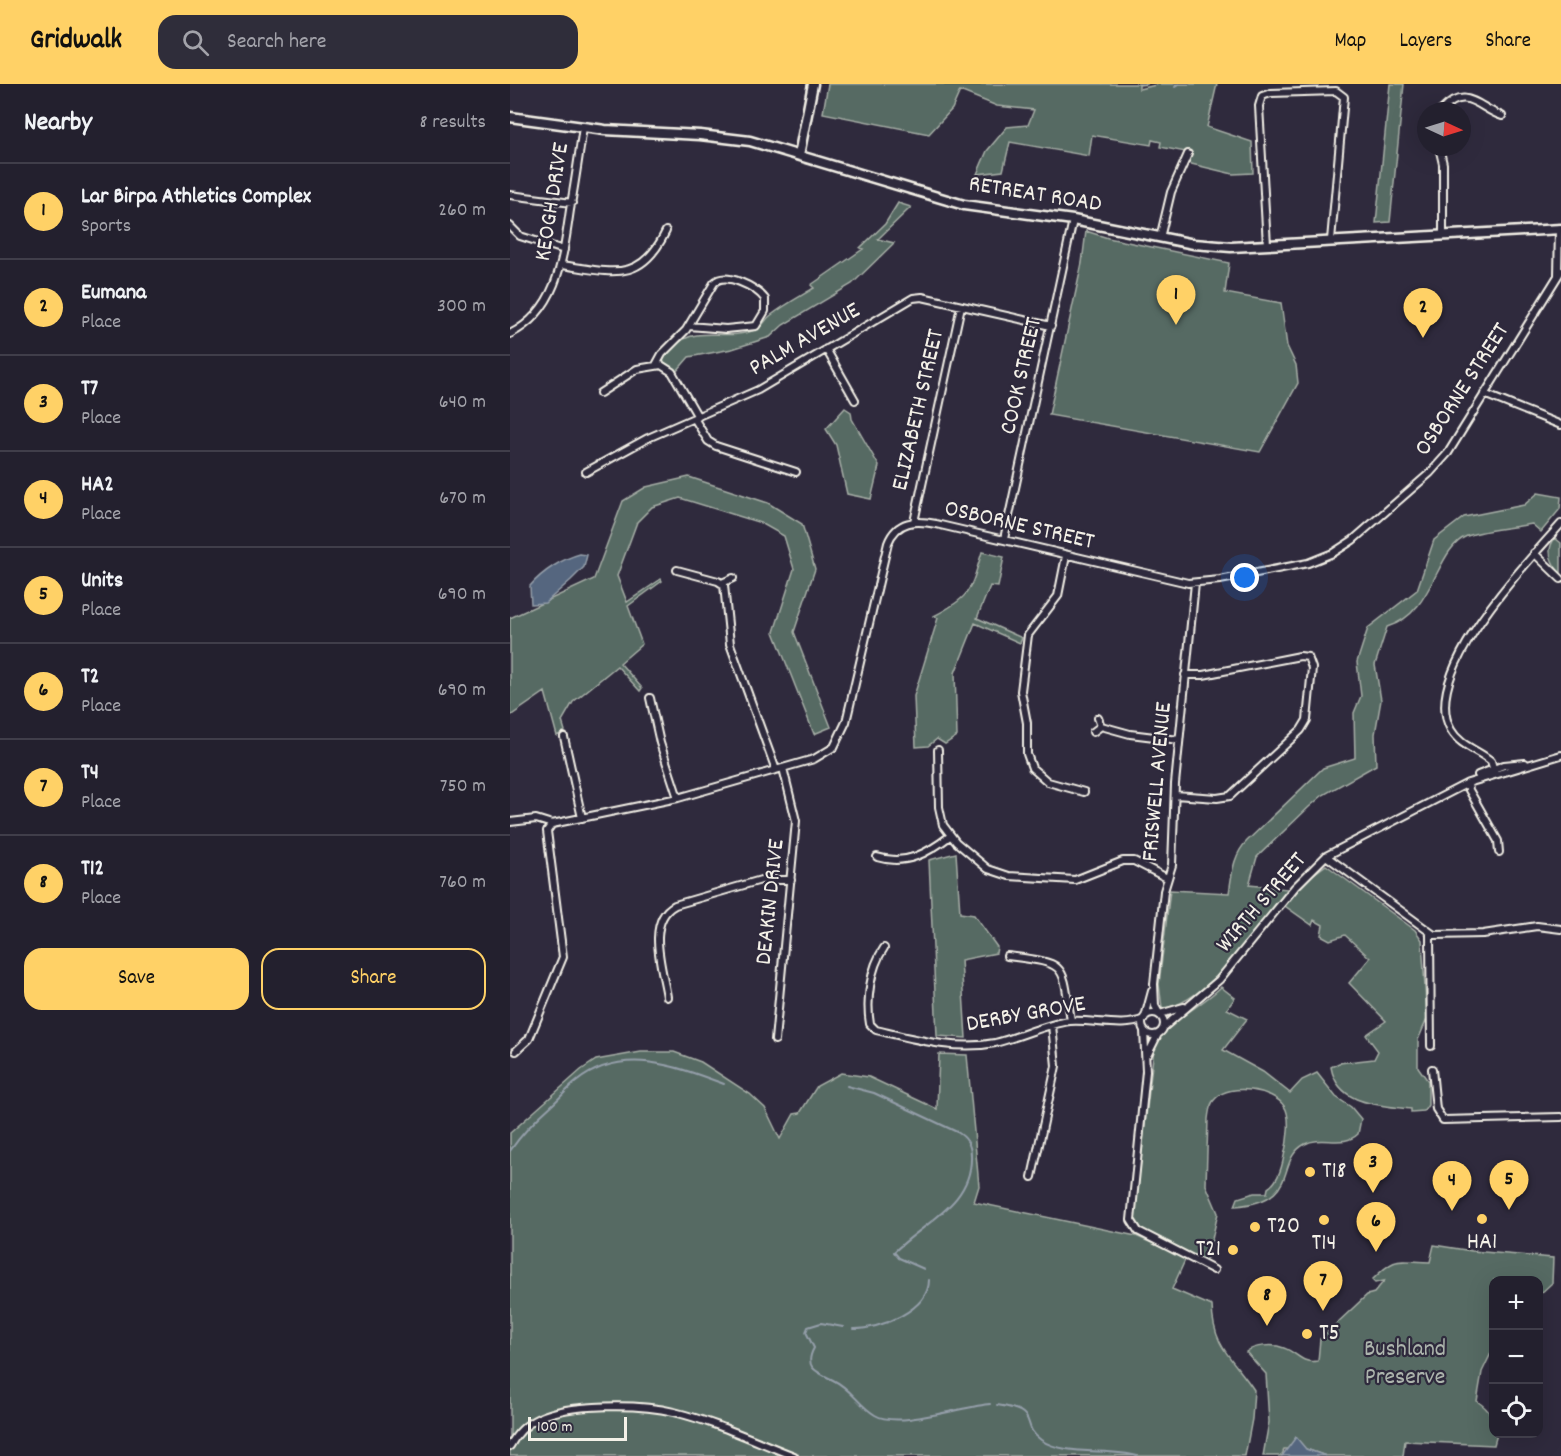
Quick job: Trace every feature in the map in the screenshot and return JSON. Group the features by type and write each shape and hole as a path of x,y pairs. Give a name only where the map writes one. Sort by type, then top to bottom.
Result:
{"street":[{"path":"799,155 813,84"},
{"path":"1267,245 1259,106 1262,96 1271,93 1336,92 1344,97 1332,240"},
{"path":"1452,102 1466,98 1479,102 1502,116"},
{"name":"RETREAT ROAD","path":"510,117 583,127 715,136 763,144 964,205 1074,220 1214,247 1560,229"},
{"name":"KEOGH DRIVE","path":"510,334 525,326 542,308 562,265 583,127"},
{"path":"1160,237 1171,192 1188,154"},
{"path":"1441,156 1443,234"},
{"path":"510,195 572,203"},
{"name":"COOK STREET","path":"1004,539 1074,220"},
{"path":"510,226 520,236 564,250"},
{"name":"OSBORNE STREET","path":"510,822 536,819 552,824 678,798 822,756 838,740 858,679 888,543 896,530 914,522 1004,539 1066,556 1195,583 1302,564 1340,550 1440,463 1559,273 1560,229"},
{"path":"562,265 608,272 627,272 650,256 666,231"},
{"path":"656,365 662,354 689,326 714,283 720,278 727,278 760,293 765,299 763,317 753,327 726,329 689,326"},
{"name":"PALM AVENUE","path":"586,472 648,438 758,390 914,298 922,297 1051,326"},
{"name":"ELIZABETH STREET","path":"914,522 961,306"},
{"path":"826,349 855,400"},
{"path":"600,393 637,369 656,365 665,367 672,372 708,441 716,446 796,472"},
{"path":"1484,394 1561,425"},
{"path":"1495,771 1491,761 1463,743 1450,730 1445,710 1445,690 1456,664 1495,599 1561,524"},
{"path":"1534,554 1561,579"},
{"path":"1066,556 1058,596 1028,635 1021,691 1027,723 1028,754 1032,768 1048,782 1084,792"},
{"path":"677,570 722,583 733,578"},
{"name":"DEAKIN DRIVE","path":"722,583 726,594 730,644 796,812 775,1040"},
{"name":"FRISWELL AVENUE","path":"1145,1018 1154,984 1167,878 1172,860 1174,795 1195,583"},
{"path":"1174,795 1217,798 1234,794 1305,725 1312,668 1308,657 1300,656 1203,675 1185,675"},
{"path":"650,698 660,742 678,798"},
{"path":"1098,718 1101,726"},
{"path":"1101,726 1130,734 1179,741"},
{"path":"1093,732 1101,726"},
{"path":"564,737 582,818"},
{"path":"938,750 940,813 950,836 981,864 1004,875 1076,880 1130,860 1142,863 1167,878"},
{"name":"WIRTH STREET","path":"1164,1027 1219,980 1295,887 1326,856 1495,771 1510,772 1532,762 1561,755"},
{"path":"1468,783 1469,790 1497,841 1499,852"},
{"path":"516,1051 529,1039 563,957 547,831 552,824"},
{"path":"877,857 890,860 912,859 923,855 950,836"},
{"path":"1326,856 1430,934 1483,934 1537,926 1561,928"},
{"path":"667,997 658,933 665,912 675,905 762,880 791,880"},
{"path":"1430,934 1431,1046"},
{"name":"DERBY GROVE","path":"884,948 874,969 869,1011 870,1024 876,1030 944,1044 967,1046 997,1042 1071,1021 1126,1023 1145,1018"},
{"path":"1007,957 1050,962 1060,968 1065,982 1071,1021"},
{"name":"FRISWELL AVENUE","path":"1154,984 1155,1006 1159,1013"},
{"name":"WIRTH STREET","path":"1159,1013 1187,1006"},
{"path":"1147,1058 1158,1034 1164,1027 1164,1020 1159,1013 1145,1018 1147,1058 1132,1224 1142,1233 1214,1269"},
{"name":"DERBY GROVE","path":"1126,1023 1144,1031"},
{"path":"1032,1177 1056,1066 1052,1025"},
{"path":"1144,1031 1152,1036 1158,1034"},
{"path":"1432,1069 1436,1109 1443,1120 1561,1118"},
{"path":"510,1446 522,1429 547,1414 577,1410 646,1408 684,1415 794,1456"}],"green space":[{"path":"828,84 1148,84 1139,85 1139,89 1160,84 1217,84 1207,127 1252,142 1253,173 1233,174 1187,163 1191,153 1160,147 1161,142 1152,140 1151,145 1092,135 1089,156 1010,142 1003,171 977,174 987,151 1007,127 1028,125 1034,110 997,106 960,91 952,109 929,134 823,113"},
{"path":"1390,84 1404,84 1390,222 1376,223"},
{"path":"898,203 911,207 878,239 894,243 852,284 783,325 770,337 732,349 689,357 676,372 664,364 663,358 685,338 707,334 731,335 759,328 770,316 814,288 811,285 863,249 860,248 885,224"},
{"path":"1086,231 1108,238 1229,263 1225,293 1281,303 1287,346 1296,365 1298,383 1260,452 1049,415 1082,263"},
{"path":"845,408 851,412 852,419 879,466 871,499 847,494 836,445 826,429"},
{"path":"689,477 768,503 802,524 815,569 794,632 831,727 814,734 774,632 794,569 784,536 761,523 680,498 652,507 637,522 617,576 627,602 661,579 662,581 628,606 642,644 620,663 642,688 640,691 617,666 573,702 562,721 565,731 557,736 545,692 510,716 510,618 594,579 623,501 646,487"},
{"path":"1538,493 1561,497 1560,509 1541,532 1532,524 1467,536 1456,543 1448,554 1415,609 1403,620 1387,627 1375,665 1381,700 1375,734 1376,765 1323,795 1257,857 1249,885 1288,889 1248,941 1214,978 1197,993 1179,1003 1162,1008 1159,984 1170,890 1229,893 1232,872 1242,846 1323,768 1355,758 1354,713 1361,696 1357,662 1368,628 1417,590 1434,540 1464,517 1524,505"},
{"path":"1555,538 1561,543 1561,574 1550,557 1550,548"},
{"path":"982,552 1004,557 998,587 990,586 977,618 1022,638 1020,643 975,623 955,673 957,736 945,744 937,739 928,746 916,747 914,696 938,618 934,616 956,603 968,591"},
{"path":"956,853 960,913 974,915 997,947 996,953 961,960 966,1038 937,1036 929,860"},
{"path":"1326,865 1415,930 1422,940 1427,1019 1418,1040 1418,1067 1428,1081 1428,1105 1424,1111 1411,1112 1411,1109 1362,1101 1342,1089 1335,1080 1331,1067 1339,1063 1374,1059 1378,1051 1366,1035 1386,1021 1349,983 1370,958 1345,935 1330,940 1321,935 1323,925 1314,920 1312,925 1285,906 1307,879"},
{"path":"1221,987 1235,998 1227,1009 1247,1019 1223,1050 1263,1072 1290,1093 1302,1080 1317,1073 1336,1097 1351,1107 1361,1119 1358,1134 1352,1138 1311,1142 1296,1151 1290,1160 1284,1180 1270,1197 1256,1203 1235,1206 1238,1198 1254,1193 1267,1193 1268,1188 1277,1178 1286,1145 1288,1117 1284,1106 1278,1100 1261,1092 1241,1089 1222,1093 1216,1098 1209,1110 1206,1185 1218,1213 1208,1257 1204,1260 1140,1228 1135,1222 1135,1211 1154,1048 1176,1021"},
{"path":"641,1052 674,1052 701,1062 750,1094 765,1108 780,1139 794,1114 800,1113 817,1086 841,1073 869,1077 937,1109 939,1054 967,1055 979,1186 974,1202 1136,1236 1186,1258 1172,1289 1212,1306 1213,1320 1220,1343 1254,1390 1252,1419 1245,1456 510,1456 510,1133 581,1070 596,1060"},
{"name":"Bushland Preserve","path":"1434,1245 1472,1251 1553,1258 1552,1283 1543,1291 1543,1276 1489,1276 1489,1357 1482,1372 1477,1401 1489,1413 1489,1438 1496,1438 1494,1445 1405,1441 1403,1456 1326,1456 1306,1449 1284,1449 1282,1456 1263,1456 1269,1422 1266,1374 1246,1352 1259,1347 1275,1346 1289,1350 1307,1361 1318,1361 1320,1339 1367,1295 1374,1293 1384,1281 1375,1283 1372,1280 1386,1267 1403,1261 1430,1262"}],"water":[{"path":"580,554 587,555 584,567 545,603 531,604 530,586 553,566"},
{"path":"1296,1437 1306,1449 1326,1456 1282,1456"}],"waterway":[{"path":"1175,87 1179,84"},
{"path":"510,1151 530,1126 573,1084 594,1071 612,1064 649,1062 687,1071 724,1084"},
{"path":"847,1086 874,1093 957,1132 969,1144 971,1155 964,1187 944,1211 894,1252 899,1258 924,1269"},
{"path":"853,1329 888,1322 912,1309 927,1291 929,1280"},
{"path":"843,1327 821,1323 808,1327 806,1332 814,1348 810,1360 811,1365 817,1372 840,1384 875,1415 885,1419 915,1418 990,1404"},
{"path":"997,1405 1020,1411 1028,1419 1034,1434 1050,1445 1074,1450 1137,1456"}],"place":[{"name":"Lar Birpa Athletics Complex","path":"1176,325"},
{"name":"Eumana","path":"1423,338"},
{"name":"T18","path":"1310,1172"},
{"name":"T7","path":"1373,1193"},
{"name":"Units","path":"1509,1210"},
{"name":"HA2","path":"1452,1211"},
{"name":"HA1","path":"1482,1219"},
{"name":"T14","path":"1324,1220"},
{"name":"T20","path":"1255,1227"},
{"name":"T21","path":"1233,1250"},
{"name":"T2","path":"1376,1252"},
{"name":"T4","path":"1323,1311"},
{"name":"T12","path":"1267,1326"},
{"name":"T5","path":"1307,1334"}]}
